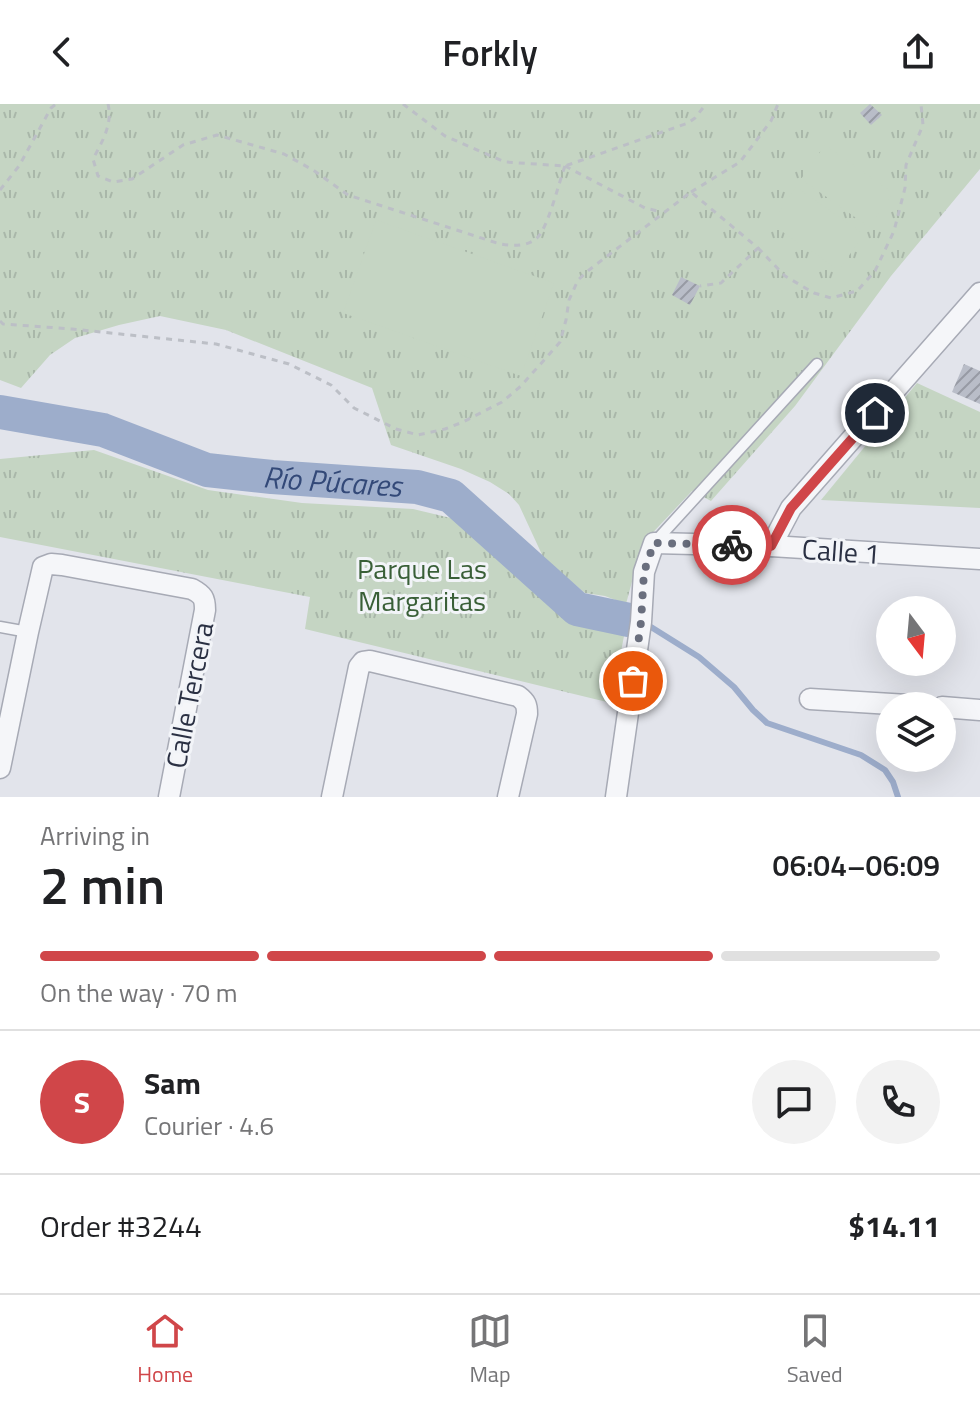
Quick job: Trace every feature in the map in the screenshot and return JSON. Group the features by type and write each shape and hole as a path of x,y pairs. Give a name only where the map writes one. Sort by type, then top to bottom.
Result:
{"street":[{"path":"771,546 791,508 980,293"},
{"path":"616,797 641,622 644,572 654,543"},
{"name":"Calle 1","path":"654,543 771,546 980,559"},
{"name":"Calle Tercera","path":"28,632 43,567 51,564 192,589 202,594 205,610 169,797"},
{"path":"1,761 28,632"},
{"path":"332,797 359,667 363,662 370,661 518,696 524,701 527,714 508,797"},
{"path":"810,699 876,703"},
{"path":"956,708 980,710"}],"lane":[{"path":"654,543 817,364"},
{"path":"0,627 28,632"}],"path":[{"path":"0,190 19,166 56,104"},
{"path":"108,104 108,130 93,159 98,176 113,182 132,179 183,145 217,135 284,154 348,195 513,246 527,244 538,237 565,166"},
{"path":"403,104 445,136 505,162 565,166 688,123 706,104"},
{"path":"0,321 3,324 216,344 289,364 331,385 354,408 396,429 418,435 445,429 502,402 521,386 560,342 569,300 578,280 691,192 740,162 771,121 778,104"},
{"path":"691,192 758,248 785,276 814,293 831,298 857,291 875,271 894,231 905,188 906,165 923,125 921,104"},
{"path":"565,166 645,208 664,212"},
{"path":"700,286 721,283 758,248"}],"green space":[{"path":"0,104 980,104 980,169 891,276 795,406 711,501 692,491 642,544 626,604 585,593 544,559 519,505 509,494 461,469 391,445 372,388 226,330 160,316 119,325 75,338 50,355 21,388 0,380"},
{"path":"825,145 893,193 869,227 801,179"},
{"path":"796,187 864,234 839,270 771,224"},
{"path":"376,220 554,283 521,376 343,313"},
{"path":"917,383 980,412 980,508 821,500"},
{"name":"Parque Las Margaritas","path":"94,450 208,490 302,503 413,509 455,519 555,607 624,636 611,703 305,629 310,597 0,537 0,459"}],"building":[{"path":"870,104 882,115 871,125 860,113"},
{"path":"681,277 700,286 690,305 672,295"},
{"path":"964,364 980,371 980,404 952,392"}],"waterway":[{"name":"Río Púcares","path":"0,412 103,430 207,470 417,487 451,496 577,609 629,620"},
{"path":"651,627 699,657 734,687 767,723 861,755 885,770 898,797"}],"way so far":[{"path":"633,681 644,572 654,543 732,545"}],"route":[{"path":"732,545 771,546 791,508 875,413"}]}
